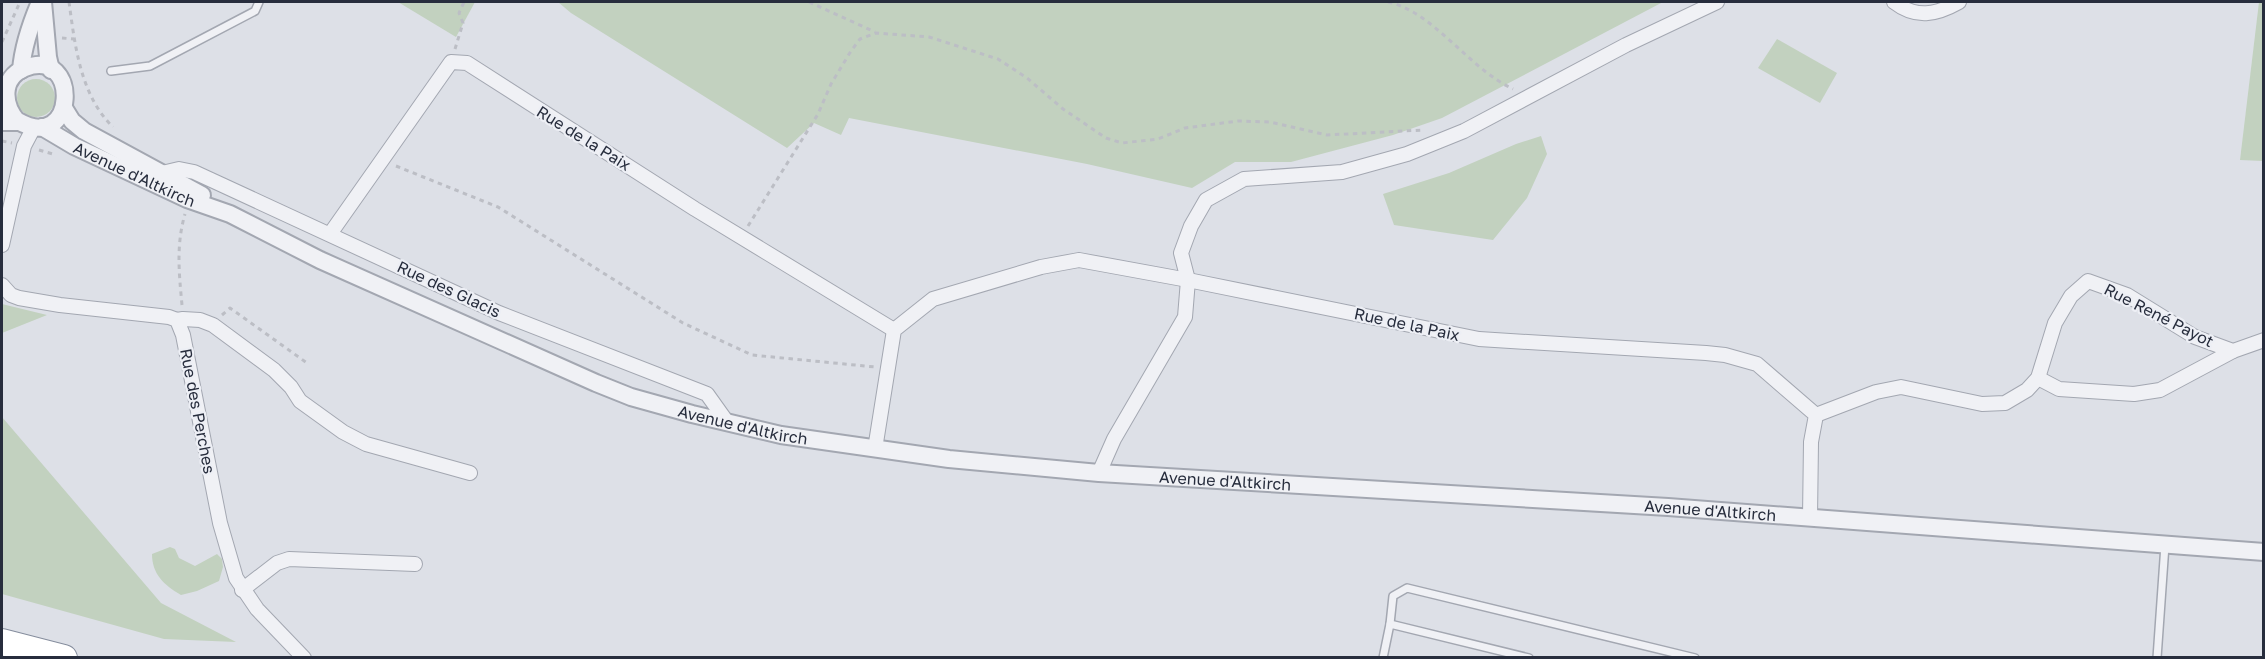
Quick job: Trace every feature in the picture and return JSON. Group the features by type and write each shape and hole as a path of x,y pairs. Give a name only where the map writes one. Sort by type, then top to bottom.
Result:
{"highway":[{"path":"2,642 64,657"}],"street":[{"path":"21,70 31,24 42,2"},
{"path":"42,2 51,70"},
{"path":"1099,473 1114,439 1185,317 1188,279 1181,254 1191,226 1206,200 1244,179 1342,171 1407,154 1464,131 1626,45 1717,2"},
{"path":"1894,2 1902,8 1919,14 1942,11 1959,2"},
{"path":"330,234 451,62"},
{"name":"Rue de la Paix","path":"451,62 467,63 695,209 894,330 933,299 1041,267 1079,260 1188,279 1479,339 1725,355 1757,364 1816,415"},
{"path":"39,66 51,70 62,80 65,87 67,96 64,108 56,120 24,124 10,113 4,92 14,75 21,70 39,66"},
{"name":"Avenue d'Altkirch","path":"64,108 72,121 84,131 190,188 230,214 320,260 631,397 781,435 949,459 1099,473 1668,507 2264,552"},
{"path":"2,246 24,146 24,124"},
{"name":"Avenue d'Altkirch","path":"24,124 187,198 230,214"},
{"name":"Rue des Glacis","path":"162,173 179,169 194,172 499,314 707,394 727,422"},
{"name":"Rue René Payot","path":"2233,351 2195,337 2127,295 2088,281 2071,296 2055,323 2038,378 2059,389 2134,394 2160,390 2233,351 2264,340"},
{"path":"2,285 11,295 19,298 180,320 200,320 213,325 274,370 291,387 300,401 343,432 366,444 470,473"},
{"name":"Rue des Perches","path":"180,320 220,523 236,578 257,609 304,657"},
{"path":"875,449 894,330"},
{"path":"1810,518 1811,442 1816,415 1876,392 1901,387 1982,404 2005,403 2027,390 2038,378"},
{"path":"242,590 282,560 415,564"}],"lane":[{"path":"111,71 150,66 255,11 259,2"},
{"path":"2157,657 2165,545"},
{"path":"1383,657 1393,596 1407,588 1695,657"},
{"path":"1390,624 1529,657"}],"path":[{"path":"2,42 20,2"},
{"path":"69,2 81,70 101,116"},
{"path":"451,62 463,23 459,13 464,2"},
{"path":"809,2 876,33 929,37 998,59 1106,138 1122,143 1158,140 1185,128 1238,121 1270,122 1327,135 1431,129"},
{"path":"1388,2 1396,3 1422,17 1482,71 1516,91 1507,96"},
{"path":"747,228 818,114 831,84 850,51 860,39 876,33"},
{"path":"382,160 498,207 683,323 752,355 888,369"},
{"path":"180,320 179,233 186,209"},
{"path":"213,325 230,308 307,363"}],"green space":[{"path":"398,2 475,2 456,37"},
{"path":"558,2 1663,2 1442,118 1393,135 1291,162 1235,162 1192,188 1087,164 849,118 841,135 814,123 787,148 571,13"},
{"path":"2259,2 2264,2 2263,161 2240,160"},
{"path":"1777,39 1837,73 1820,103 1758,68"},
{"path":"36,79 49,85 55,98 49,111 36,117 23,111 17,98 23,85"},
{"path":"1541,136 1547,154 1527,198 1493,240 1394,225 1383,194 1449,173 1516,144"},
{"path":"2,304 6,305 47,315 2,333"},
{"path":"2,417 161,603 236,642 164,639 2,594"},
{"path":"170,547 175,549 179,558 195,566 217,554 222,559 223,567 219,581 181,595 175,591 160,578 154,567 152,554"}]}
